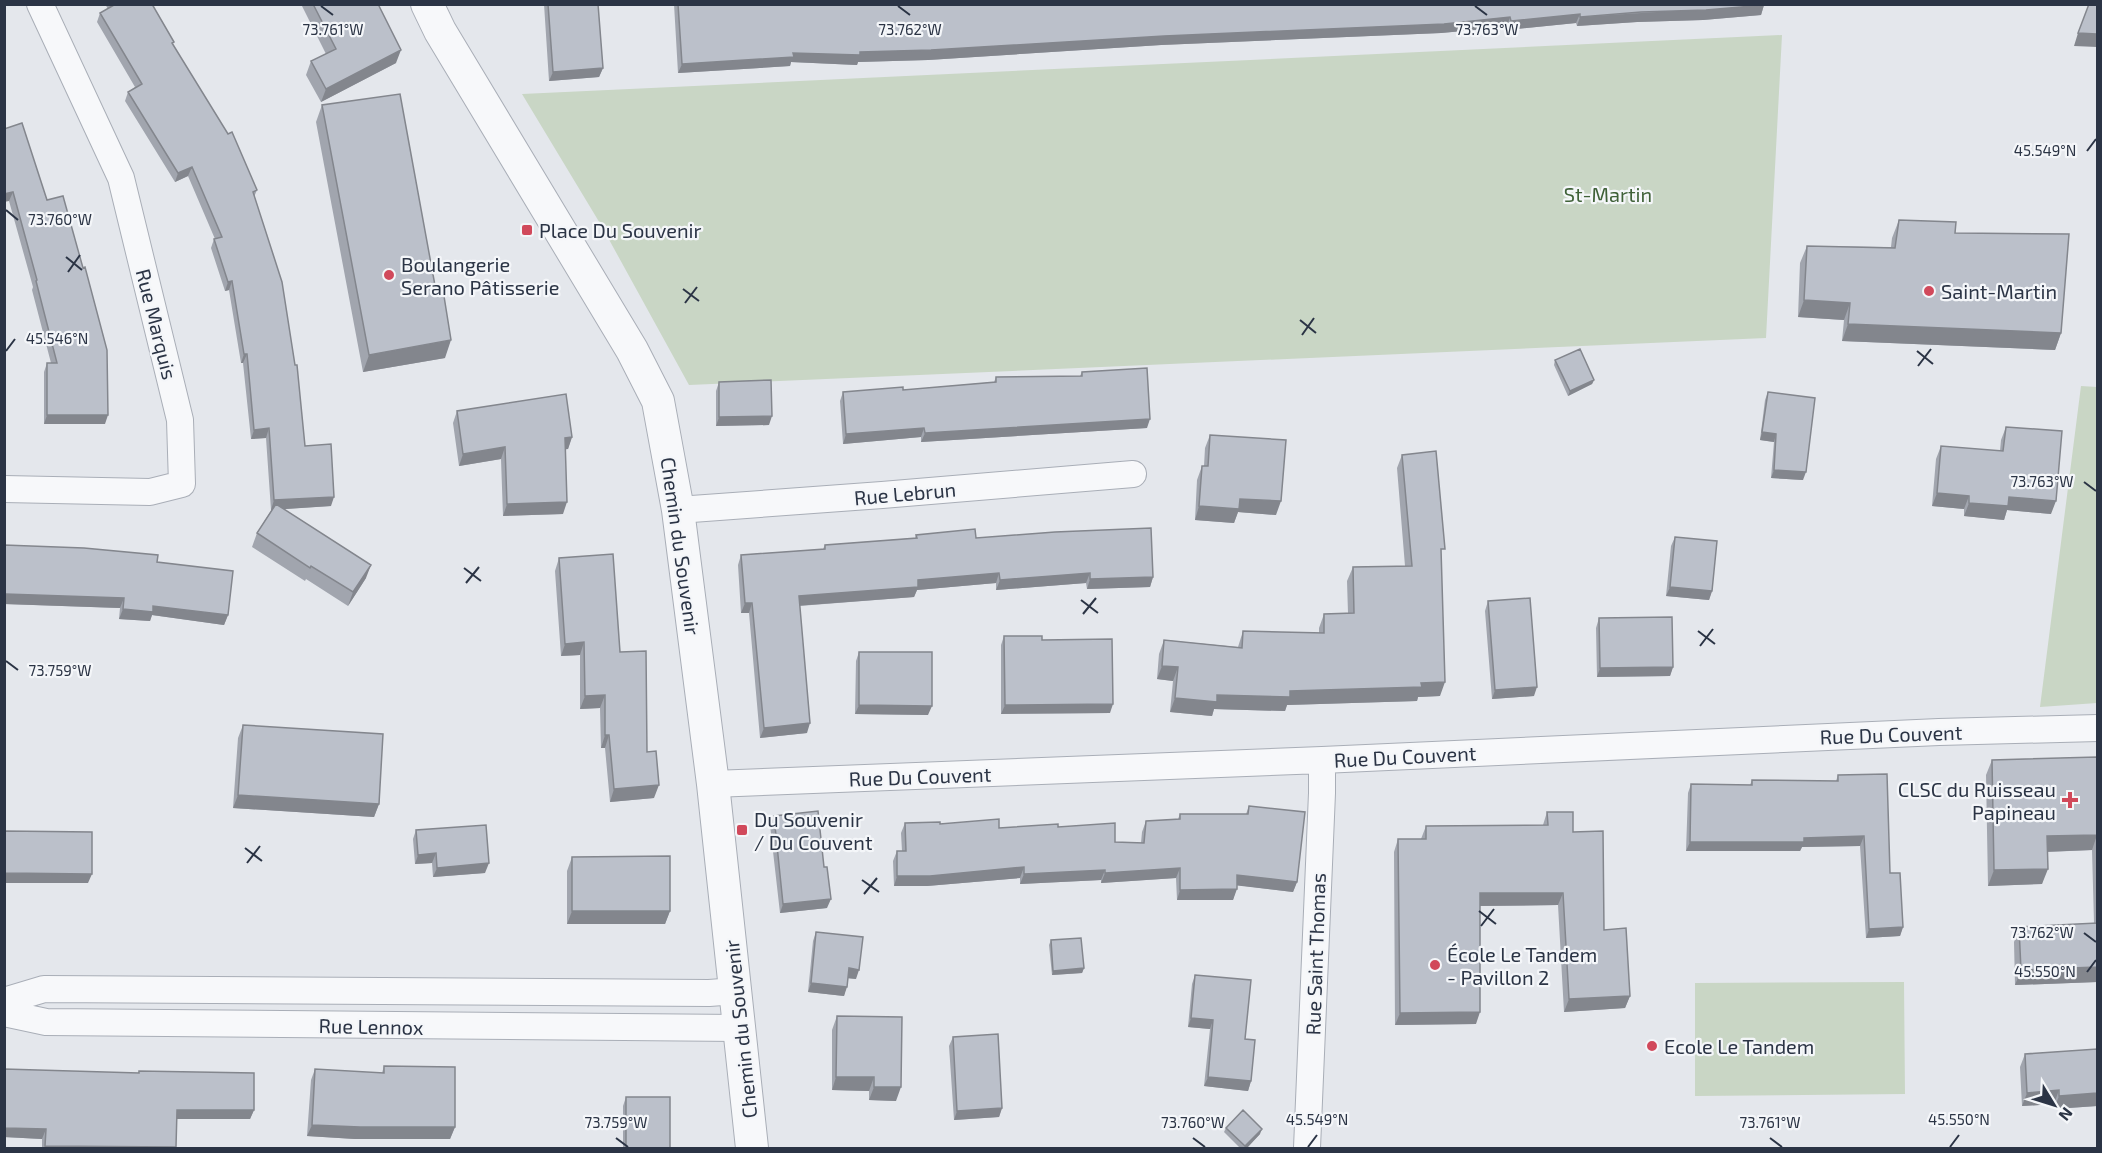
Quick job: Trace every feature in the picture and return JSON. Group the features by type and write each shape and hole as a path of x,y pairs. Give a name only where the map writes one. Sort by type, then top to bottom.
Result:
{"street":[{"name":"Rue Marquis","path":"4,489 150,492 182,484 180,420 121,178 40,4"},
{"name":"Chemin du Souvenir","path":"427,4 440,31 620,330 652,388 661,417 678,510 713,784 752,1149"},
{"name":"Rue Lebrun","path":"678,510 1133,474"},
{"name":"Rue Du Couvent","path":"713,784 1322,760 1928,732 2097,728"},
{"name":"Rue Saint Thomas","path":"1307,1149 1322,760"},
{"name":"Rue Lennox","path":"4,1001 44,989 736,992"},
{"name":"Rue Lennox","path":"4,1013 46,1022 739,1028"}],"green space":[{"name":"St-Martin","path":"1782,35 1766,338 689,385 601,225 522,94"},
{"path":"2081,386 2097,387 2097,703 2040,707"},
{"path":"1904,982 1905,1094 1695,1096 1695,983"}],"building":[{"path":"114,4 152,4 174,42 172,43 228,134 232,132 257,190 253,192 282,282 295,365 297,365 305,446 331,444 334,497 274,500 269,428 254,430 247,354 244,354 232,281 228,282 214,239 222,237 192,167 178,173 128,92 142,84 100,13"},
{"path":"313,4 378,4 401,50 326,89 311,61 336,49"},
{"path":"548,4 598,4 603,68 553,72"},
{"path":"678,4 1764,5 1580,17 1580,14 1511,21 1510,17 1444,24 860,52 860,55 793,53 794,57 682,64"},
{"path":"2089,4 2097,4 2097,34 2078,33"},
{"path":"400,94 436,291 443,290 451,340 369,355 322,105"},
{"path":"22,123 47,200 63,196 83,268 85,267 107,350 108,415 47,415 47,363 57,363 13,192 4,194 4,129"},
{"name":"Saint-Martin","path":"1899,220 1956,222 1955,233 2069,234 2061,333 1848,324 1850,303 1804,300 1807,246 1895,248"},
{"path":"1580,349 1594,380 1570,391 1555,360"},
{"path":"1147,368 1150,419 925,433 924,428 846,434 843,392 903,387 903,390 996,382 996,377 1082,376 1082,372"},
{"path":"771,380 772,416 719,417 719,382"},
{"path":"1768,392 1815,398 1806,472 1774,470 1776,434 1762,432"},
{"path":"566,394 572,437 565,438 567,502 507,504 505,447 463,454 457,411"},
{"path":"2006,427 2062,431 2056,501 2009,497 2008,506 1969,503 1969,496 1937,493 1941,446 2003,451"},
{"path":"1210,435 1286,440 1281,501 1240,499 1239,509 1199,506 1202,466 1208,466"},
{"path":"1436,451 1445,549 1441,549 1445,682 1421,683 1422,687 1290,691 1290,697 1217,695 1217,702 1175,698 1178,667 1162,666 1164,640 1242,648 1243,631 1324,633 1324,614 1354,613 1353,567 1412,566 1402,455"},
{"path":"276,504 371,565 353,592 311,566 310,568 257,533"},
{"path":"1151,528 1153,577 1090,579 1090,573 1000,580 999,573 918,580 918,587 799,596 810,723 764,728 752,603 745,603 741,555 825,549 825,545 917,538 916,535 975,529 976,538"},
{"path":"1675,537 1717,541 1712,591 1670,587"},
{"path":"4,545 84,548 158,555 157,562 233,571 228,615 153,606 153,612 123,609 124,598 6,594 4,609"},
{"path":"613,554 620,652 646,651 647,752 656,751 659,785 614,789 609,735 605,735 605,695 585,696 584,642 565,644 559,558"},
{"path":"1530,598 1537,687 1495,690 1488,601"},
{"path":"1672,617 1673,667 1600,668 1599,618"},
{"path":"1004,636 1042,636 1042,640 1112,639 1113,704 1005,705"},
{"path":"859,652 932,652 932,706 859,705"},
{"path":"243,725 383,734 379,804 238,795"},
{"path":"2097,757 2097,835 2047,836 2048,869 1994,870 1992,760"},
{"path":"1887,774 1890,873 1900,873 1903,927 1869,929 1864,836 1804,838 1804,842 1690,842 1691,784 1752,785 1752,780 1838,781 1838,775"},
{"path":"1249,806 1305,812 1297,882 1237,875 1237,889 1180,890 1180,868 1105,873 1105,870 1024,874 1024,867 930,876 897,876 897,851 906,851 905,823 940,822 940,824 999,819 999,828 1115,823 1115,842 1144,843 1146,821 1180,819 1180,814 1248,814"},
{"path":"818,811 824,867 827,867 831,899 783,904 774,816"},
{"name":"École Le Tandem - Pavillon 2","path":"1547,812 1573,812 1573,832 1603,831 1604,930 1626,928 1630,996 1569,999 1563,893 1480,893 1480,1012 1400,1013 1398,839 1426,839 1426,826 1548,825"},
{"path":"486,825 489,863 437,868 436,853 418,855 416,830"},
{"path":"4,831 92,832 92,874 4,873"},
{"path":"670,856 670,911 572,911 572,857"},
{"path":"2097,923 2097,967 2021,970 2019,927"},
{"path":"816,932 863,937 859,970 849,968 847,987 811,983"},
{"path":"1081,938 1084,968 1053,971 1051,940"},
{"path":"1195,975 1251,980 1245,1039 1255,1040 1251,1081 1208,1077 1213,1020 1191,1018"},
{"path":"837,1016 902,1017 901,1087 874,1087 874,1077 836,1077"},
{"path":"998,1034 1002,1108 957,1111 953,1037"},
{"path":"2097,1049 2097,1093 2059,1096 2059,1090 2027,1093 2025,1054"},
{"path":"384,1066 455,1067 455,1127 312,1125 315,1069 384,1073"},
{"path":"4,1069 139,1073 139,1071 254,1073 254,1110 177,1110 176,1147 45,1146 46,1129 4,1128"},
{"path":"626,1097 670,1097 670,1149 626,1149"},
{"path":"1243,1110 1262,1129 1245,1146 1226,1128"}],"place":[{"name":"Place Du Souvenir","path":"527,230"},
{"name":"Boulangerie Serano Pâtisserie","path":"389,275"},
{"name":"Saint-Martin","path":"1929,291"},
{"name":"CLSC du Ruisseau Papineau","path":"2070,800"},
{"name":"Du Souvenir / Du Couvent","path":"742,830"},
{"name":"École Le Tandem - Pavillon 2","path":"1435,965"},
{"name":"Ecole Le Tandem","path":"1652,1046"}]}
